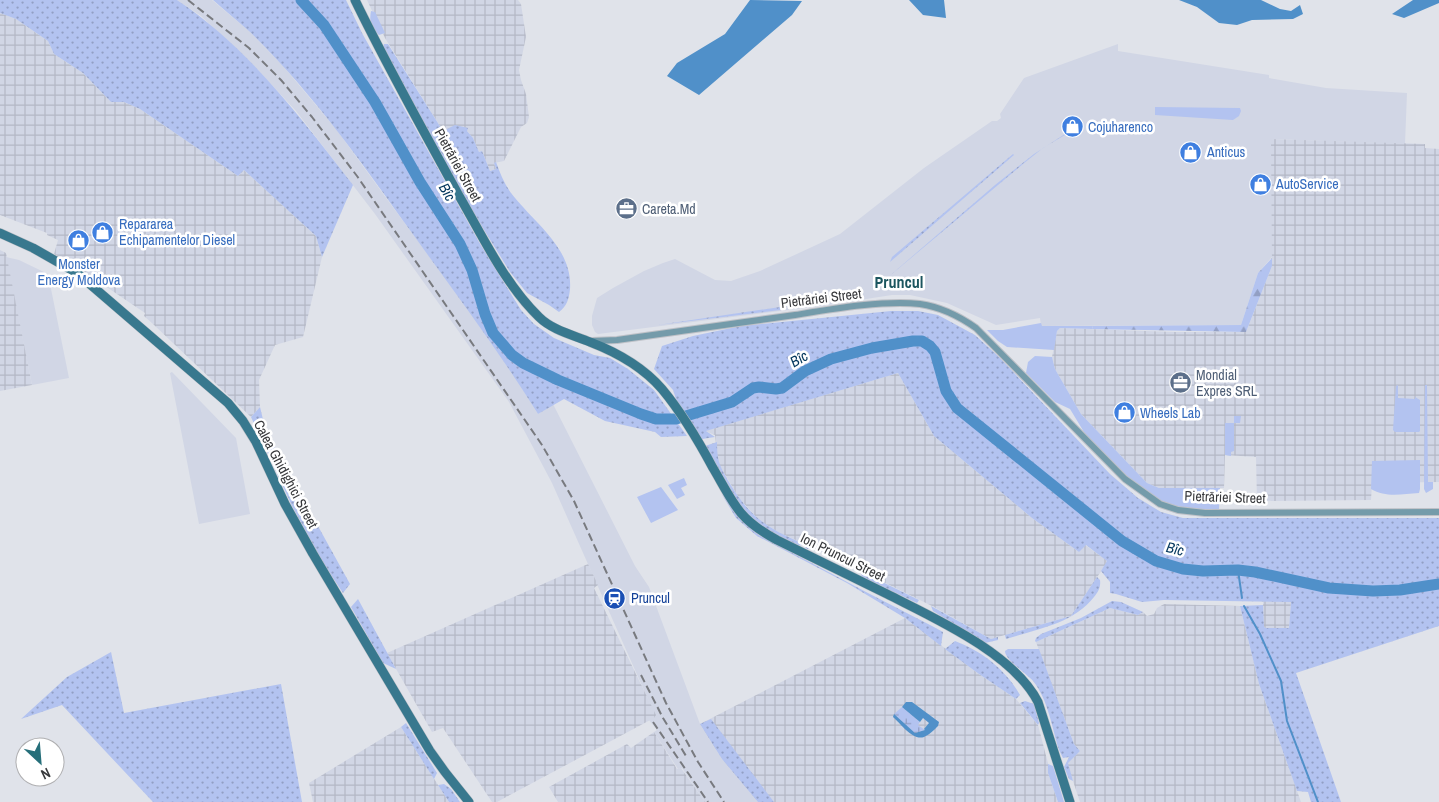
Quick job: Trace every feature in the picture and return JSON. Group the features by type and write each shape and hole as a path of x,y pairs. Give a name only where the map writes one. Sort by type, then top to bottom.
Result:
{"street":[{"name":"Pietrăriei Street","path":"349,0 366,34 379,50"},
{"name":"Pietrăriei Street","path":"355,0 406,101 510,282 528,306 541,319 559,330 588,341 617,340 842,308 902,303 936,307 954,314 976,328 1125,479 1160,504 1169,508 1205,513 1439,512"},
{"name":"Calea Ghidighici Street","path":"0,233 77,273 228,403 243,421 256,442 285,504 313,554 430,751 469,802"},
{"name":"Ion Pruncul Street","path":"588,341 616,353 650,376 673,403 693,432 733,503 753,525 777,540 944,623 987,650 1020,676 1033,692 1038,702 1070,802"}],"shaded area":[{"path":"177,0 212,0 249,31 283,66 336,129 472,314 538,414 553,404 635,566 649,587 700,724 722,759 758,802 705,802 682,768 678,769 654,732 657,730 649,720 655,715 552,483 509,402 375,214 296,111 258,70 201,16"},
{"path":"367,0 518,0 521,4 526,37 519,70 526,94 529,117 527,123 521,127 504,161 494,163 496,169 490,171 482,151 479,152 473,138 467,131 443,131 385,38"},
{"path":"750,0 802,1 792,15 699,95 667,76 677,63 725,34"},
{"path":"909,0 944,0 946,18 923,15"},
{"path":"1179,0 1261,0 1280,9 1291,11 1300,5 1303,14 1293,19 1252,20 1237,25 1219,23 1197,7"},
{"path":"1413,0 1439,0 1439,3 1404,18 1392,14"},
{"path":"0,13 16,19 48,41 54,54 83,73 111,102 124,102 140,109 238,176 244,170 316,236 322,257 303,337 275,345 259,380 260,407 251,417 144,316 145,313 80,269 54,254 58,240 47,235 47,233 0,215"},
{"path":"1118,44 1118,51 1269,75 1269,78 1326,88 1407,93 1405,144 1272,139 1272,257 1258,273 1241,325 1041,326 1040,318 996,325 947,303 910,295 892,295 598,334 595,332 592,325 592,316 597,298 644,271 663,263 675,259 715,280 731,281 760,271 840,234 924,168 992,121 997,121 1001,118 1000,114 1024,78"},
{"path":"1271,139 1425,144 1425,148 1439,149 1439,482 1372,483 1371,500 1257,501 1256,457 1225,455 1224,488 1159,488 1147,483 1081,414 1055,369 1052,357 1057,331 1060,328 1175,332 1246,332 1272,266"},
{"path":"0,250 6,253 32,385 0,391"},
{"path":"6,257 19,260 48,274 69,378 32,385"},
{"path":"172,372 236,438 250,514 199,524 170,373"},
{"path":"898,373 934,436 1032,518 1079,552 1085,545 1108,561 1071,616 991,639 934,607 778,532 759,520 739,498 718,463 715,435 705,431"},
{"path":"588,564 598,585 594,588 656,715 654,718 497,802 492,802 443,728 432,732 387,653"},
{"path":"1263,601 1291,602 1289,628 1263,627"},
{"path":"1164,604 1240,606 1259,684 1301,802 1080,802 1067,763 1080,751 1074,744 1036,642 1110,608 1138,615 1143,612 1147,616 1154,614 1157,608"},
{"path":"905,618 979,674 1016,699 1038,725 1049,767 1048,773 1058,802 758,802 722,759 700,724"},
{"path":"906,702 912,702 939,722 938,726 930,734 920,738 916,737 893,717 894,714 915,733 925,730 929,723 923,718 920,722 902,707"},
{"path":"401,727 449,802 313,802 309,783"},
{"path":"654,732 677,769 681,768 705,802 558,802 549,787 627,744 631,748"}],"green space":[{"path":"0,0 177,0 203,19 227,39 272,85 314,134 353,185 322,257 316,236 244,170 238,176 140,109 124,102 111,102 83,73 54,54 48,41 16,19 0,13"},
{"path":"213,0 346,0 362,33 479,242 521,310 534,324 554,338 594,355 610,358 628,369 654,390 687,436 661,437 655,432 605,421 564,399 538,414 476,322 336,129 273,55"},
{"path":"371,11 375,12 385,33 379,35 374,29 370,18"},
{"path":"384,44 388,44 443,131 455,125 468,128 467,131 473,138 479,152 482,151 490,171 496,169 494,163 496,162 502,178 511,193 558,248 569,274 570,289 567,302 559,312 527,293 510,272 473,212 383,48"},
{"path":"1155,107 1240,108 1241,111 1239,116 1233,120 1155,115"},
{"path":"1042,149 1023,164 886,279 995,185"},
{"path":"1014,155 890,262 892,257"},
{"path":"1272,258 1272,266 1246,332 1092,329 1093,326 1241,325 1258,273"},
{"path":"780,307 780,310 658,325"},
{"path":"891,311 918,311 938,315 975,335 999,357 1110,474 1138,498 1161,512 1183,518 1439,518 1439,626 1296,673 1341,802 1311,802 1308,792 1297,791 1259,684 1240,606 1263,605 1264,627 1289,628 1291,602 1164,600 1142,602 1110,593 1110,582 1101,571 1107,561 1086,545 1079,552 1032,518 934,436 898,373 706,431 715,437 702,439 677,402 673,390 654,369 662,346 693,336 741,326"},
{"path":"1041,323 1042,326 1093,326 1092,329 1060,328 1057,331 1054,350 1007,347 987,330 1003,330"},
{"path":"1035,356 1052,357 1055,369 1081,414 1147,483 1159,488 1220,488 1219,509 1176,507 1161,502 1139,486 1115,466 1087,437 1070,409 1055,402 1026,373 1028,362"},
{"path":"1398,385 1398,398 1415,399 1415,397 1420,400 1419,432 1395,432 1393,430 1396,386"},
{"path":"1425,385 1427,385 1428,482 1433,482 1433,489 1426,493 1424,489"},
{"path":"260,407 266,432 350,584 343,593 323,563 292,506 251,417"},
{"path":"1234,416 1241,416 1240,423 1234,423"},
{"path":"1225,423 1234,423 1234,451 1231,452 1231,456 1225,455"},
{"path":"717,442 718,459 721,468 747,508 776,531 815,549 807,549 803,545 796,545 787,541 753,518 743,508 727,486 705,446"},
{"path":"1420,460 1419,493 1382,494 1371,489 1372,461"},
{"path":"684,478 687,485 681,488 685,495 677,499 668,485"},
{"path":"661,487 678,510 651,523 637,497"},
{"path":"721,493 741,520 759,535 943,632 941,646 905,618 847,583 757,536 736,518"},
{"path":"860,571 919,600 917,603 862,577"},
{"path":"1097,577 1100,580 1098,591 1076,614 1054,624 1006,639 1005,635 1071,616"},
{"path":"358,599 396,669 383,663 351,607"},
{"path":"1112,601 1121,602 1143,612 1138,615 1110,608 1035,641 1041,634 1081,618"},
{"path":"931,606 991,639 998,637 998,640 985,643 933,611"},
{"path":"955,641 975,650 992,662 1008,677 1020,695 1016,699 945,649"},
{"path":"1008,649 1039,649 1074,744 1080,751 1068,763 1073,781 1069,779 1064,767 1069,757 1063,758 1059,750 1042,696 1033,681 1008,658 1005,651"},
{"path":"111,652 124,713 281,684 302,802 153,802 62,705 21,719 67,677"},
{"path":"1025,701 1034,704 1038,725 1020,703"},
{"path":"902,707 920,722 918,725 925,730 915,733 894,714"},
{"path":"711,719 774,802 758,802 722,759 700,724"},
{"path":"406,723 437,773 434,779 401,727"},
{"path":"1048,764 1053,766 1064,802 1058,802 1048,773"},
{"path":"444,784 451,789 460,802 449,802 438,785"}],"waterway":[{"name":"Bîc","path":"301,0 324,25 375,102 420,182 460,244 472,270 485,314 493,333 512,355 523,363 558,380 641,414 656,419 676,419 732,402 753,388 782,388 805,371 831,359 872,348 922,341 935,352 946,391 957,408 1122,541 1156,561 1183,569 1255,572 1329,588 1373,591 1400,590 1439,584"},
{"path":"1238,570 1242,598"},
{"path":"1244,606 1260,634 1281,681 1287,721 1318,802"}],"railway":[{"path":"188,0 249,48 281,80 312,117 357,176 542,445 574,501 666,703 698,762 724,802"},
{"path":"641,675 663,718 686,756"},
{"path":"653,722 708,802"}],"place":[{"name":"Cojuharenco","path":"1072,127"},
{"name":"Anticus","path":"1191,152"},
{"name":"AutoService","path":"1260,184"},
{"name":"Careta.Md","path":"626,209"},
{"name":"Repararea Echipamentelor Diesel","path":"103,232"},
{"name":"Monster Energy Moldova","path":"79,241"},
{"name":"Mondial Expres SRL","path":"1180,383"},
{"name":"Wheels Lab","path":"1124,413"},
{"name":"Pruncul","path":"615,598"}],"district":[{"name":"Pruncul","path":"899,282"}]}
